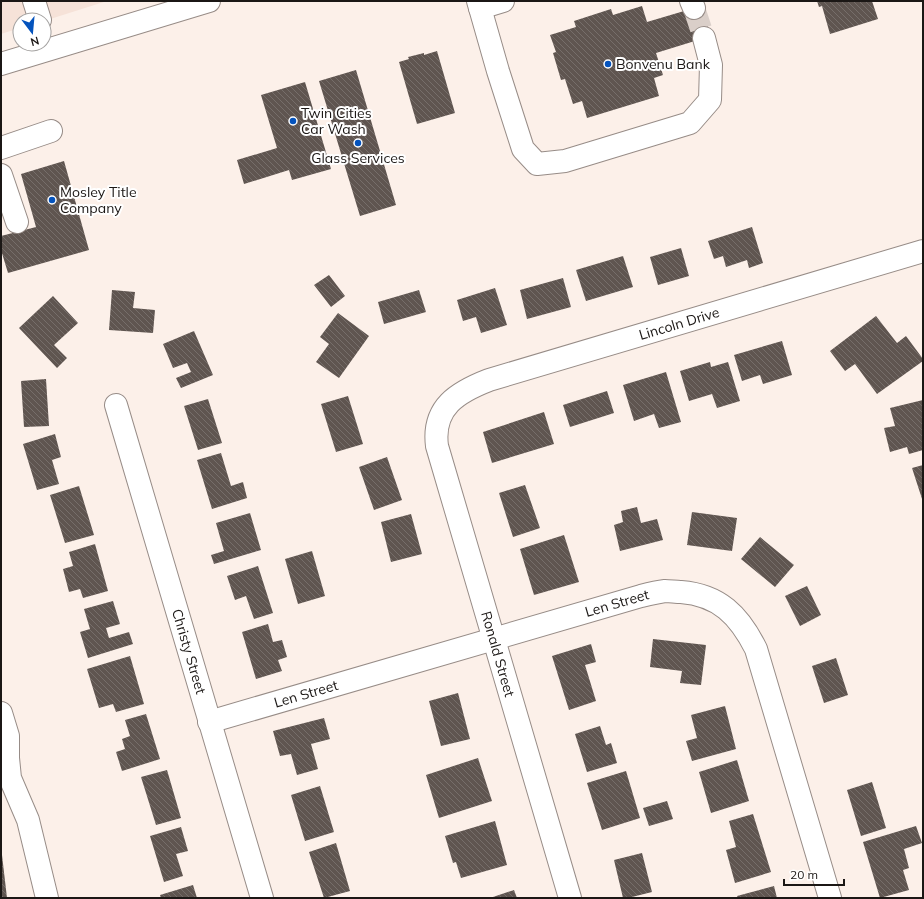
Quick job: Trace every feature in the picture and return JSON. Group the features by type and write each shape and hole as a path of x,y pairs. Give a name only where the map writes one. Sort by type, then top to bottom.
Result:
{"street":[{"path":"34,1 37,12"},
{"path":"503,1 479,5 523,149 537,164 565,161 690,123 710,100 711,65 704,38"},
{"path":"52,40 203,2"},
{"path":"1,64 26,52"},
{"path":"1,148 51,131"},
{"path":"1,175 17,222"},
{"name":"Lincoln Drive","path":"444,410 460,393 489,380 923,251"},
{"name":"Christy Street","path":"116,405 262,898"},
{"name":"Ronald Street","path":"444,410 439,418 437,428 437,446 570,898"},
{"name":"Len Street","path":"210,722 493,638 641,596 666,591 696,594 722,604 741,623 756,649 830,898"},
{"path":"1,713 8,736 6,779 28,820 47,898"}],"shaded area":[{"path":"1,1 107,1 52,18 52,12 12,12 12,31 1,34"}],"building":[{"path":"817,1 872,1 878,19 830,34 822,6 819,7"},
{"name":"Bonvenu Bank","path":"642,6 647,22 701,6 711,36 656,53 663,75 654,78 659,96 587,118 582,101 573,104 565,79 561,80 553,53 556,52 550,35 576,27 574,21 611,9 613,15"},
{"path":"437,51 455,113 417,124 399,62 409,59 408,57 424,53 424,55"},
{"name":"Glass Services","path":"356,70 396,205 360,216 319,81"},
{"name":"Twin Cities Car Wash","path":"305,82 331,169 292,180 289,170 244,184 237,160 277,148 261,95"},
{"name":"Mosley Title Company","path":"64,161 89,250 8,273 1,250 1,236 36,227 21,174"},
{"path":"752,227 763,263 749,268 747,260 726,267 723,256 714,259 708,241"},
{"path":"681,248 689,276 658,285 650,257"},
{"path":"623,256 633,287 586,301 576,270"},
{"path":"329,275 345,296 331,307 314,285"},
{"path":"563,278 571,307 527,319 520,290"},
{"path":"495,288 507,325 481,333 476,317 463,321 457,300"},
{"path":"112,290 135,292 133,308 155,310 153,333 109,330"},
{"path":"419,290 426,312 384,324 378,302"},
{"path":"53,296 78,323 54,345 67,358 57,368 19,328"},
{"path":"338,313 369,336 339,378 316,362 329,344 320,337"},
{"path":"876,316 897,343 906,336 923,359 923,361 877,394 855,364 845,371 830,351"},
{"path":"194,331 213,375 181,388 176,378 191,372 187,363 173,368 163,344"},
{"path":"782,341 792,375 763,384 760,375 742,381 734,355"},
{"path":"710,362 711,367 728,362 740,401 717,408 712,394 689,401 680,371"},
{"path":"666,372 681,422 659,428 654,414 634,421 623,385"},
{"path":"46,379 49,426 24,427 21,381"},
{"path":"607,391 614,413 570,427 563,405"},
{"path":"348,396 363,444 336,452 321,404"},
{"path":"208,399 222,443 198,450 184,406"},
{"path":"923,400 923,450 909,454 907,447 890,452 884,428 895,426 890,408"},
{"path":"544,412 554,444 492,463 483,432"},
{"path":"55,434 61,457 52,460 59,484 37,490 23,444"},
{"path":"221,453 231,486 243,482 247,498 212,509 197,460"},
{"path":"387,457 402,500 374,510 359,467"},
{"path":"923,465 923,502 912,468"},
{"path":"525,485 540,528 513,537 499,493"},
{"path":"79,486 94,535 65,543 50,495"},
{"path":"637,507 641,523 657,519 663,540 620,551 614,525 623,522 621,511"},
{"path":"692,512 737,518 732,551 687,545"},
{"path":"250,513 261,550 214,564 211,555 224,551 216,523"},
{"path":"411,514 422,554 391,562 381,522"},
{"path":"564,535 579,582 534,595 520,549"},
{"path":"760,537 794,565 775,587 741,559"},
{"path":"95,544 108,591 83,598 80,589 69,592 63,569 73,566 69,552"},
{"path":"312,551 325,596 298,604 285,559"},
{"path":"258,566 273,613 254,619 246,596 235,600 227,576"},
{"path":"807,586 821,615 800,626 785,596"},
{"path":"113,601 120,624 106,628 109,638 129,632 133,644 88,658 80,632 90,629 84,609"},
{"path":"268,624 273,642 282,640 287,657 278,660 282,671 256,679 242,632"},
{"path":"653,639 706,645 701,685 680,683 682,671 650,667"},
{"path":"591,644 596,662 585,665 596,701 569,710 552,656"},
{"path":"130,656 144,704 116,712 113,704 99,708 87,669"},
{"path":"836,658 848,695 824,703 812,666"},
{"path":"458,693 470,739 441,746 429,701"},
{"path":"725,706 736,749 692,761 686,741 697,738 691,715"},
{"path":"146,714 160,759 122,771 116,752 125,749 122,739 130,736 125,720"},
{"path":"324,718 330,739 311,744 318,769 297,775 291,754 280,756 273,731"},
{"path":"600,726 606,745 611,743 617,763 587,772 575,734"},
{"path":"478,758 492,801 439,818 426,775"},
{"path":"737,760 749,801 711,813 699,772"},
{"path":"167,770 181,818 156,825 141,777"},
{"path":"626,771 640,818 602,830 587,783"},
{"path":"872,782 886,828 861,836 847,790"},
{"path":"320,786 334,832 305,841 291,795"},
{"path":"667,801 673,819 649,826 643,808"},
{"path":"753,814 771,872 735,883 726,850 736,847 729,821"},
{"path":"495,821 507,865 461,878 456,862 453,863 445,836"},
{"path":"916,826 922,843 904,849 909,868 903,870 909,890 880,898 863,842"},
{"path":"181,827 188,851 176,854 183,876 164,882 150,836"},
{"path":"336,843 350,891 324,898 309,852"},
{"path":"642,853 652,892 623,898 614,860"},
{"path":"2,855 7,898 1,898"},
{"path":"193,885 197,898 161,898 160,895"},
{"path":"774,886 777,898 738,898 737,896"},
{"path":"514,890 517,898 490,898"}],"tunnel":[{"path":"694,8 704,38"}],"place":[{"name":"Bonvenu Bank","path":"608,64"},
{"name":"Twin Cities Car Wash","path":"293,121"},
{"name":"Glass Services","path":"358,143"},
{"name":"Mosley Title Company","path":"52,200"}]}
